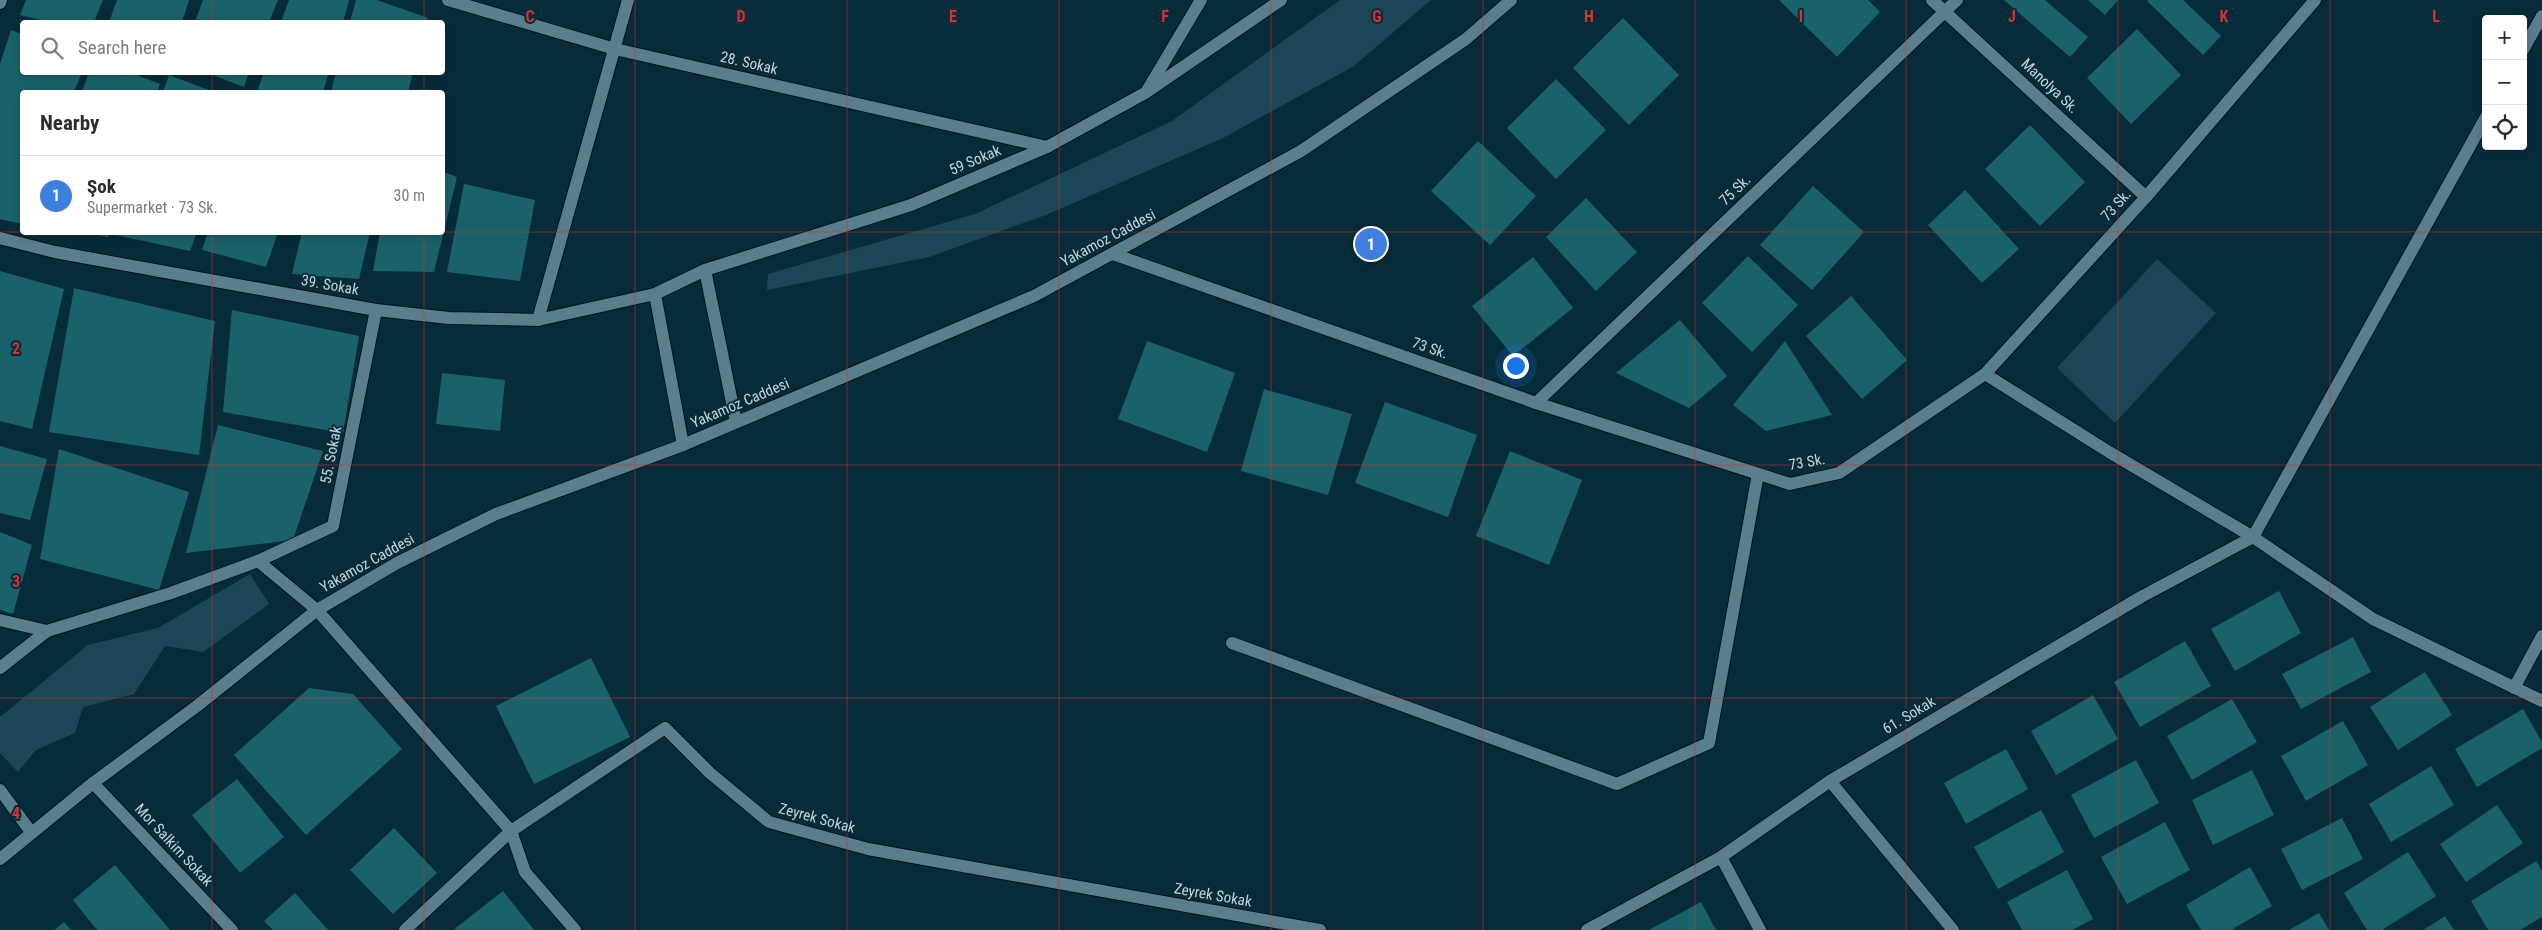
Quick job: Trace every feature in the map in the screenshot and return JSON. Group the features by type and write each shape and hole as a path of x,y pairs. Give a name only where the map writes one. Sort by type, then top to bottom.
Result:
{"street":[{"name":"28. Sokak","path":"448,0 615,49 1047,147"},
{"path":"538,320 628,0"},
{"path":"1145,93 1201,0"},
{"name":"59 Sokak","path":"655,294 705,270 911,205 1047,147 1145,93 1281,0"},
{"name":"Yakamoz Caddesi","path":"0,859 93,783 197,706 317,610 397,563 496,514 684,445 1034,296 1301,151 1466,39 1511,0"},
{"name":"Manolya Sk.","path":"1932,0 2146,197"},
{"name":"75 Sk.","path":"1536,402 1957,0"},
{"name":"73 Sk.","path":"1113,254 1536,402 1790,484 1839,473 1986,374 2146,197 2314,0"},
{"path":"2527,43 2542,16"},
{"path":"2253,537 2482,124"},
{"name":"39. Sokak","path":"0,238 55,252 376,310 449,318 538,320 655,294"},
{"path":"705,270 736,422"},
{"path":"655,294 684,445"},
{"name":"55. Sokak","path":"0,668 47,631 171,593 258,561 334,526 376,310"},
{"path":"1986,374 2109,452 2253,537 2373,619 2542,701"},
{"path":"1232,643 1617,784 1710,743 1758,474"},
{"name":"61. Sokak","path":"1588,930 1721,857 1830,780 2141,596 2253,537"},
{"path":"258,561 317,610 510,831 525,872 575,930"},
{"path":"0,620 47,631"},
{"path":"2514,688 2542,636"},
{"name":"Zeyrek Sokak","path":"405,930 510,831 665,728 710,773 769,822 868,848 1320,930"},
{"path":"1830,780 1953,930"},
{"name":"Mor Salkim Sokak","path":"93,783 232,930"},
{"path":"0,790 31,832"},
{"path":"1721,857 1760,930"}],"shaded area":[{"path":"1340,0 1431,0 1354,66 1223,138 1046,215 929,257 767,290 768,274 975,214 1172,121"},
{"path":"2157,259 2216,313 2115,423 2057,368"},
{"path":"250,574 269,604 203,652 165,646 134,694 83,707 75,733 36,750 18,772 0,753 0,717 88,645 158,628"}],"building":[{"path":"26,0 103,0 95,20 41,20 20,15"},
{"path":"117,0 189,0 183,20 110,20"},
{"path":"203,0 278,0 270,20 196,20"},
{"path":"289,0 349,0 344,20 282,20"},
{"path":"356,0 377,0 428,18 427,20 351,20"},
{"path":"1779,0 1868,0 1880,12 1837,57"},
{"path":"2004,0 2045,0 2088,37 2070,57"},
{"path":"2088,0 2118,0 2105,15"},
{"path":"2183,0 2221,36 2203,55 2147,1"},
{"path":"1623,18 1679,75 1629,125 1573,68"},
{"path":"2137,29 2181,75 2131,124 2087,78"},
{"path":"11,30 20,33 20,75 81,75 75,90 20,90 20,224 0,219 0,64"},
{"path":"88,75 137,75 160,84 158,90 83,90"},
{"path":"169,75 209,90 164,90"},
{"path":"213,75 248,75 244,87"},
{"path":"263,75 328,75 324,90 258,89"},
{"path":"335,75 412,75 408,90 332,90"},
{"path":"1556,79 1606,130 1556,179 1507,128"},
{"path":"2030,125 2085,182 2040,226 1985,169"},
{"path":"1478,141 1536,196 1490,245 1431,191"},
{"path":"445,172 457,177 445,227"},
{"path":"464,184 535,200 520,281 447,272"},
{"path":"1813,186 1864,232 1812,290 1760,245"},
{"path":"1965,190 2019,249 1982,283 1928,225"},
{"path":"1586,198 1637,252 1596,291 1546,237"},
{"path":"116,235 196,235 190,251"},
{"path":"207,235 277,235 266,267 202,250"},
{"path":"301,235 369,235 359,279 292,274"},
{"path":"379,235 443,235 434,272 373,271"},
{"path":"1748,256 1798,305 1752,352 1702,303"},
{"path":"1533,257 1573,308 1513,356 1472,306"},
{"path":"0,271 64,289 32,429 0,421"},
{"path":"74,288 215,321 199,455 49,432"},
{"path":"1851,296 1907,360 1862,399 1806,336"},
{"path":"232,310 359,336 343,433 223,412"},
{"path":"1680,320 1727,376 1689,408 1616,373"},
{"path":"1147,341 1235,373 1207,452 1118,419"},
{"path":"1785,341 1832,415 1766,431 1733,405"},
{"path":"442,373 505,380 500,431 436,424"},
{"path":"1264,389 1352,414 1328,495 1241,471"},
{"path":"1385,402 1477,435 1448,517 1355,483"},
{"path":"218,425 323,451 293,540 186,553"},
{"path":"0,446 47,459 30,520 0,513"},
{"path":"59,449 189,492 159,590 40,559"},
{"path":"1510,451 1582,480 1549,565 1476,536"},
{"path":"0,532 32,545 13,614 0,610"},
{"path":"2279,591 2301,633 2235,671 2211,629"},
{"path":"2353,637 2371,672 2301,709 2282,674"},
{"path":"2185,641 2211,686 2140,727 2114,682"},
{"path":"591,658 630,737 534,784 496,706"},
{"path":"2425,672 2452,715 2398,750 2370,707"},
{"path":"309,688 353,694 402,749 306,835 234,755"},
{"path":"2093,695 2118,739 2056,775 2031,731"},
{"path":"2232,699 2257,742 2192,780 2167,736"},
{"path":"2523,709 2542,742 2542,748 2477,787 2455,749"},
{"path":"2343,721 2368,765 2306,801 2281,756"},
{"path":"2006,749 2028,789 1966,824 1944,783"},
{"path":"2136,760 2159,803 2094,838 2071,795"},
{"path":"2431,766 2454,805 2391,842 2369,804"},
{"path":"2252,770 2274,815 2213,845 2192,800"},
{"path":"237,779 284,837 240,873 192,815"},
{"path":"2497,805 2523,843 2466,882 2440,844"},
{"path":"2041,810 2064,852 1998,889 1974,847"},
{"path":"2342,818 2363,859 2302,890 2281,849"},
{"path":"2165,822 2190,870 2127,904 2101,857"},
{"path":"394,828 437,873 393,914 350,870"},
{"path":"2408,852 2436,896 2382,930 2367,930 2344,893"},
{"path":"2536,861 2542,871 2542,917 2520,930 2488,930 2471,901"},
{"path":"115,865 170,930 97,930 73,900"},
{"path":"2250,867 2272,906 2231,930 2201,930 2186,905"},
{"path":"2067,870 2093,919 2072,930 2022,930 2007,902"},
{"path":"503,891 534,930 453,930"},
{"path":"295,893 328,930 273,930 264,921"},
{"path":"1701,902 1716,930 1649,930"},
{"path":"2319,913 2329,930 2289,930"},
{"path":"2445,916 2454,930 2423,930"},
{"path":"64,922 71,930 54,930"}],"place":[{"name":"Şok","path":"1371,244"}]}
